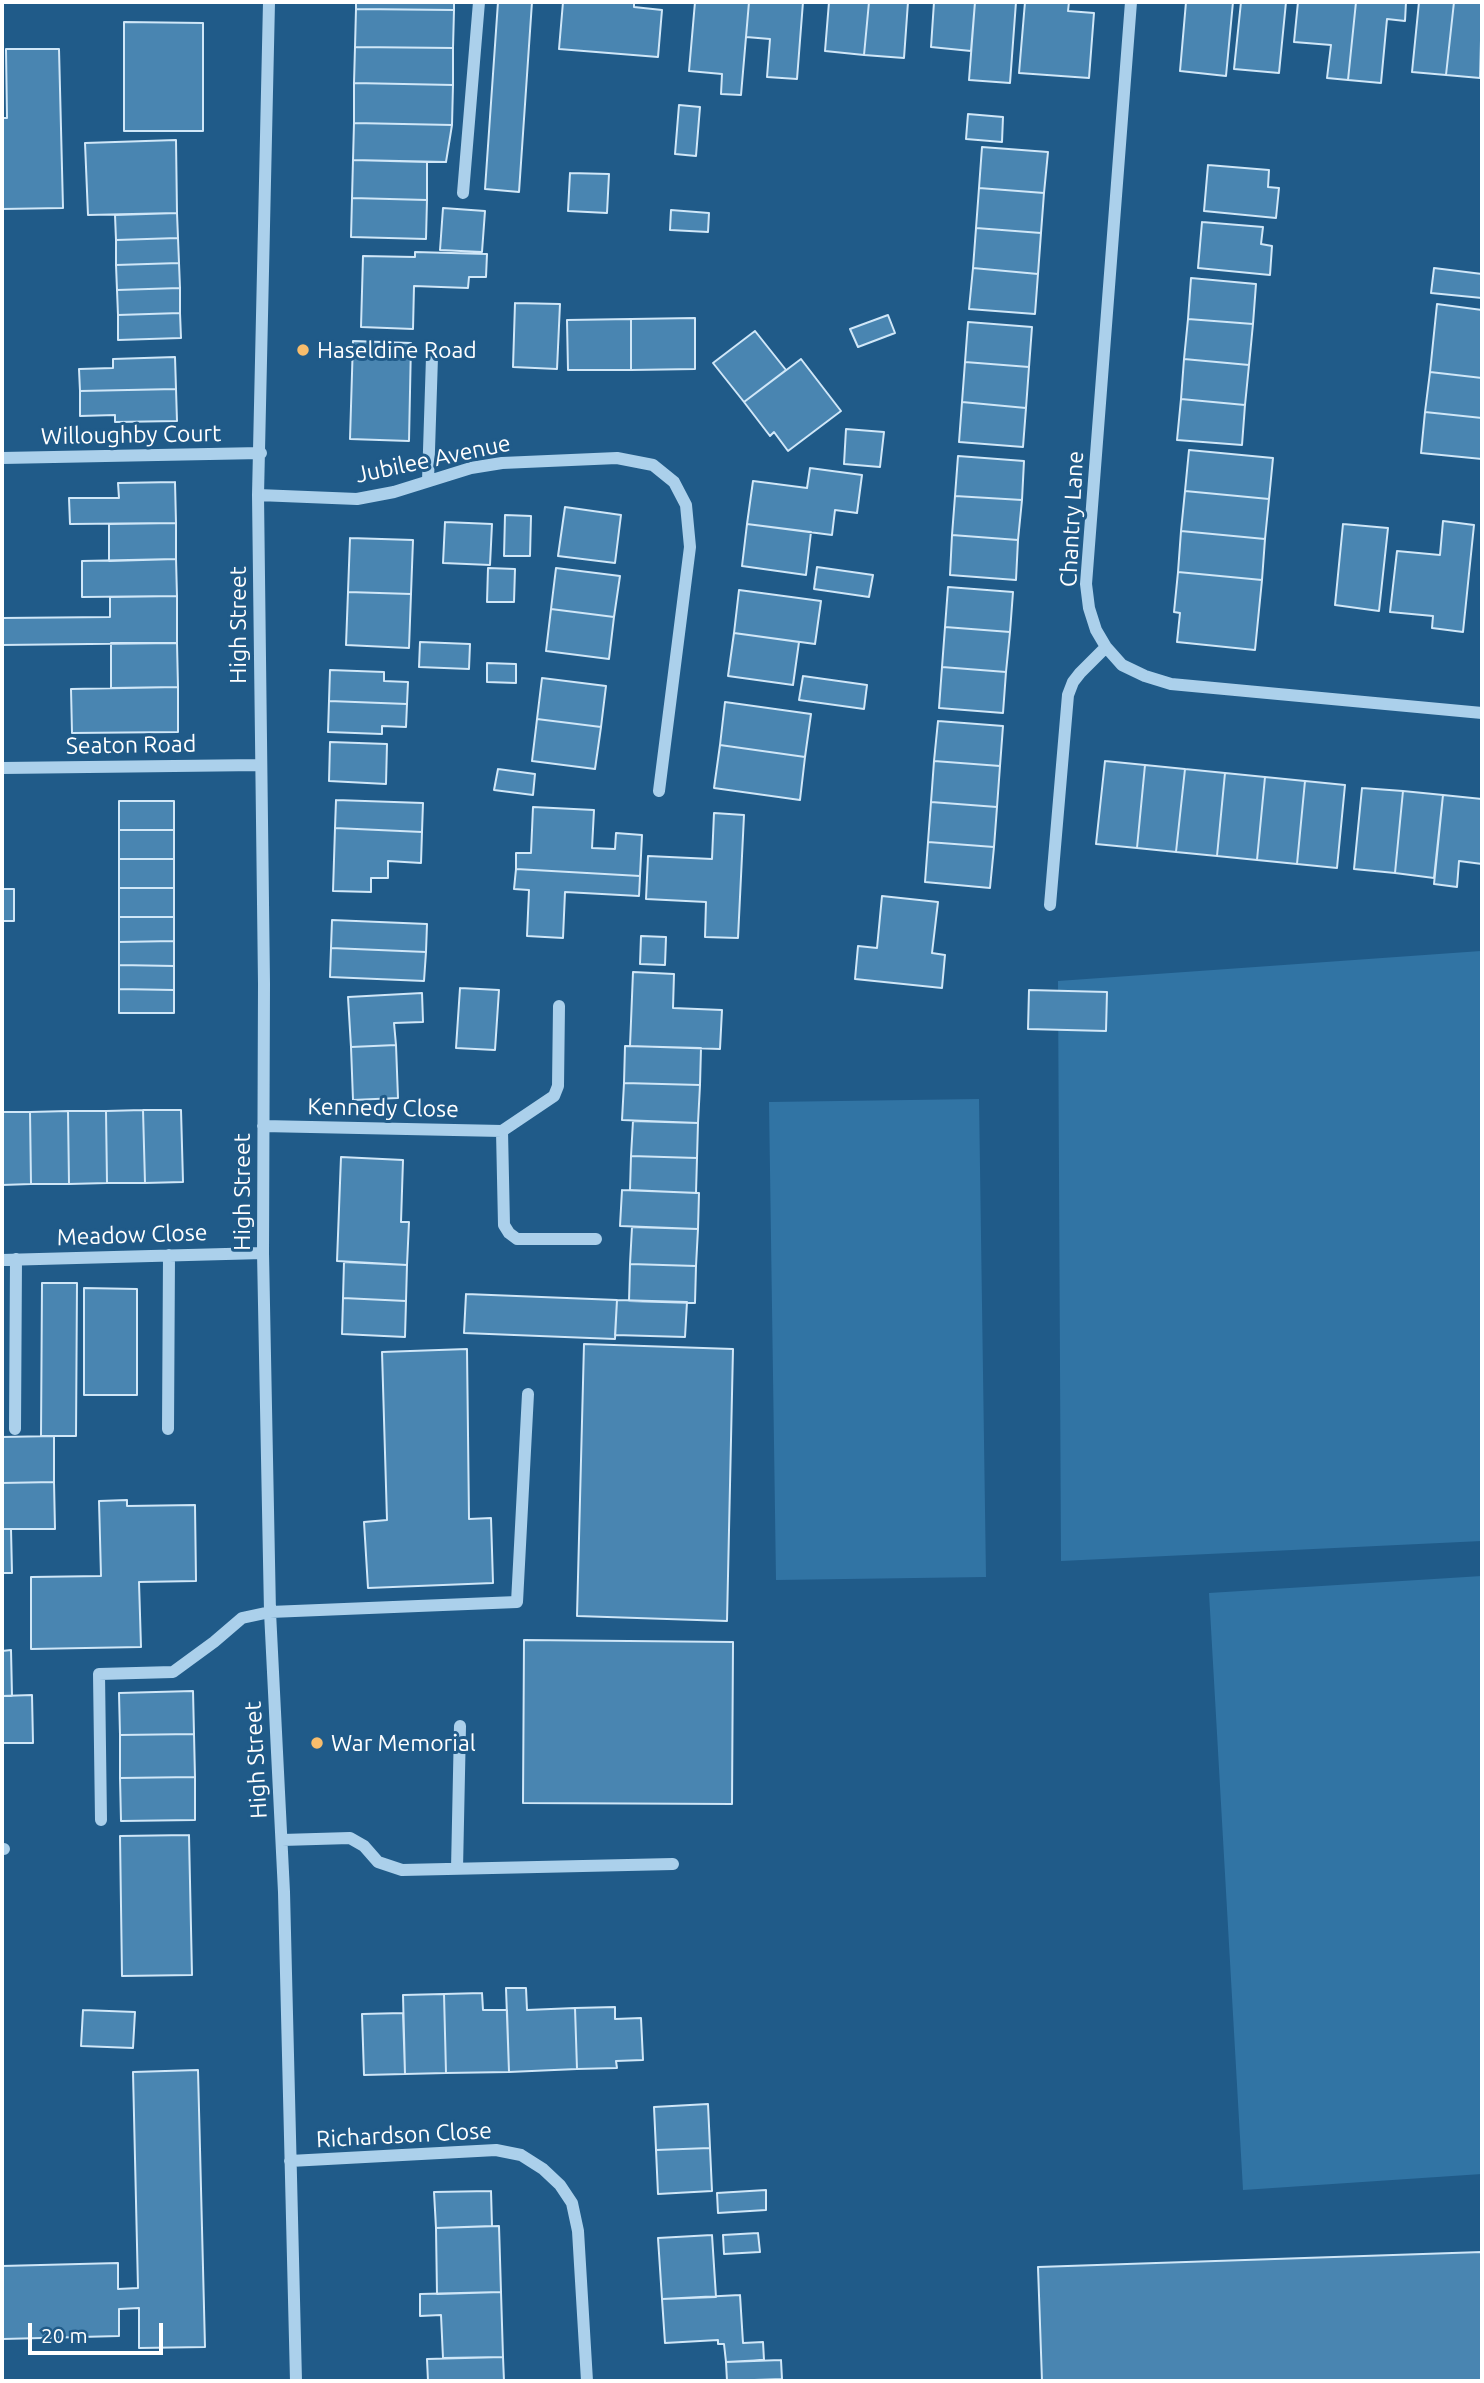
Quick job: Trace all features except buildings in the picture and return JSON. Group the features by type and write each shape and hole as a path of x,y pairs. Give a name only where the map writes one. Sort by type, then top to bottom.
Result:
{"street":[{"name":"High Street","path":"269,2 258,495 264,984 263,1253 270,1612 282,1840 296,2381"},
{"path":"463,193 479,2"},
{"name":"Chantry Lane","path":"1131,2 1086,584 1089,608 1096,630 1106,648 1122,665 1171,684 1482,713"},
{"path":"428,481 432,357"},
{"name":"Willoughby Court","path":"2,458 261,453"},
{"name":"Jubilee Avenue","path":"258,495 357,499 394,492 471,468 502,463 617,458 653,466 674,482 685,505 690,547 659,791"},
{"path":"1050,905 1068,695 1073,681 1106,648"},
{"name":"Seaton Road","path":"2,768 260,765"},
{"path":"559,1006 558,1086 554,1096 502,1131 504,1225 517,1239 596,1239"},
{"name":"Kennedy Close","path":"263,1126 502,1131"},
{"name":"Meadow Close","path":"2,1260 263,1253"},
{"path":"168,1429 169,1255"},
{"path":"15,1429 16,1259"},
{"path":"101,1820 99,1674 173,1672 215,1642 242,1618 270,1612 517,1602 528,1394"},
{"path":"457,1869 460,1726"},
{"path":"282,1840 350,1838 364,1846 378,1863 402,1870 673,1864"},
{"name":"Richardson Close","path":"290,2161 496,2150 521,2155 542,2169 560,2185 572,2203 578,2231 587,2381"}],"shaded area":[{"path":"1482,940 1482,1541 1061,1561 1058,981 1481,951"},
{"path":"979,1099 986,1577 776,1580 769,1102"},
{"path":"1482,1576 1482,2174 1243,2190 1209,1593"}],"place":[{"name":"Haseldine Road","path":"303,350"},
{"name":"War Memorial","path":"317,1743"}]}
